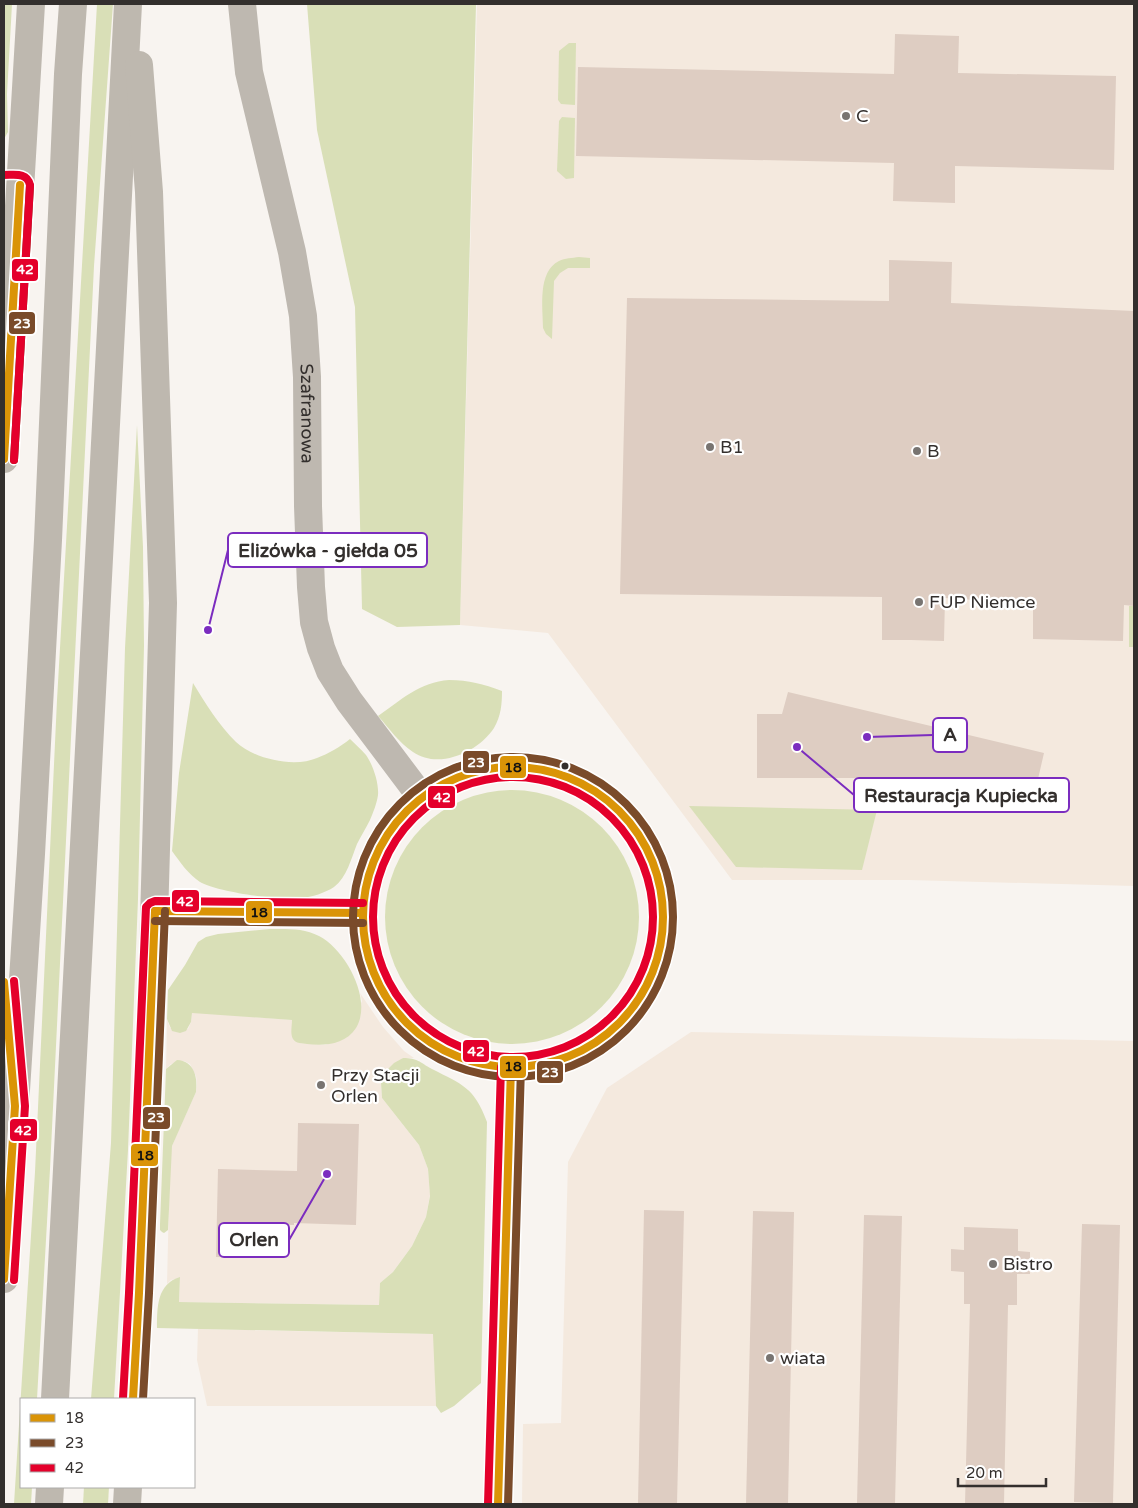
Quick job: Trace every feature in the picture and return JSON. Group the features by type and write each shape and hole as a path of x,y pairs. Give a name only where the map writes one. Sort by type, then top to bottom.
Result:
{"main road":[{"path":"4,459 12,185 31,4"},
{"path":"4,1279 32,834 49,520 73,4"},
{"path":"55,1398 128,4"},
{"path":"133,1394 155,911 163,603 149,192 134,4"},
{"path":"514,767 541,770 568,777 592,789 614,806 635,829 644,842 654,863 660,885 663,933 658,956 648,984 632,1008 617,1025 599,1040 579,1052 534,1066 510,1067 481,1064 454,1054 428,1040 406,1021 390,1003 378,982 369,960 364,937 363,914 367,885 376,857 389,833 406,812 422,798 447,782 468,774 514,767"},
{"path":"155,911 363,914"},
{"path":"4,982 15,1106"},
{"path":"498,1504 510,1067"},
{"path":"49,1504 50,1488"},
{"path":"127,1504 128,1488"}],"street":[{"name":"Szafranowa","path":"242,4 249,72 292,252 303,316 307,377 308,506 314,622 330,671 349,701 422,798"}],"shaded area":[{"path":"477,4 1134,4 1134,886 909,880 732,880 548,633 460,625"},
{"path":"360,993 383,1027 404,1051 414,1058 403,1058 381,1083 382,1098 419,1145 428,1169 430,1195 426,1217 412,1246 393,1272 380,1283 379,1305 179,1302 180,1278 171,1280 167,1284 170,1157 172,1146 196,1092 197,1084 196,1076 190,1064 184,1061 171,1064 166,1069 167,1019 170,1028 188,1029 192,1012 293,1020 292,1034 299,1043 325,1045 343,1039 362,1001"},
{"path":"691,1032 1134,1041 1134,1504 522,1504 523,1424 561,1423 568,1162 607,1088"},
{"path":"198,1329 434,1334 436,1406 207,1406 197,1360"}],"green space":[{"path":"4,4 12,4 7,94 8,132 4,139"},
{"path":"97,4 113,4 94,266 37,1398 21,1398 35,1172 57,700"},
{"path":"307,4 476,4 460,625 397,627 362,609 355,307 317,130"},
{"path":"569,43 576,43 575,105 561,104 558,100 559,51"},
{"path":"562,117 575,118 574,178 566,179 557,171 559,121"},
{"path":"579,257 590,258 590,268 568,268 560,273 554,281 552,339 543,328 542,301 544,282 552,266 559,261"},
{"path":"137,425 143,547 144,646 138,899 128,1150 114,1398 91,1398 111,1143 125,648"},
{"path":"1129,606 1134,606 1134,647 1129,647"},
{"path":"449,680 476,683 502,691 498,719 487,737 468,751 446,759 423,757 403,744 378,716 420,688 439,681"},
{"path":"193,683 213,714 236,742 253,753 286,762 308,761 330,752 350,739 369,759 378,790 377,801 370,820 357,844 351,862 342,878 334,887 314,896 292,899 249,895 220,889 208,886 196,879 184,868 172,851 179,773"},
{"path":"500,790 524,790 561,799 583,811 602,827 618,846 630,868 637,892 639,917 637,942 630,966 618,988 602,1007 583,1023 561,1035 524,1044 500,1044 463,1035 441,1023 414,998 394,966 390,954 385,929 385,905 394,868 406,846 431,819 463,799 475,795"},
{"path":"689,806 877,810 862,870 736,867"},
{"path":"270,929 313,933 339,952 354,977 359,990 360,1017 356,1028 351,1034 334,1043 320,1045 301,1043 296,1042 292,1037 292,1020 192,1013 191,1022 186,1031 180,1033 172,1031 167,1019 168,990 198,942 206,937 218,934"},
{"path":"403,1058 418,1061 466,1088 477,1101 487,1122 481,1383 454,1406 441,1413 436,1406 433,1334 157,1328 157,1312 160,1297 172,1280 180,1277 179,1302 379,1305 380,1283 393,1272 412,1246 426,1217 430,1196 428,1169 419,1145 382,1098 381,1083 385,1072 394,1063"},
{"path":"177,1060 187,1063 194,1071 196,1092 172,1146 168,1230 164,1233 160,1230 160,1224 166,1069"},
{"path":"20,1409 20,1488 32,1488 31,1504 14,1504"},
{"path":"84,1488 109,1488 108,1504 83,1504"}],"building":[{"name":"C","path":"895,34 959,36 958,73 1116,76 1114,170 955,166 955,203 893,201 894,163 576,156 578,67 894,74"},
{"path":"889,260 952,262 951,303 1134,311 1134,606 1124,605 1123,641 1033,639 1033,604 945,598 944,641 882,640 882,597 620,594 627,298 889,301"},
{"path":"788,692 1044,753 1032,805 914,778 757,778 757,714 782,714"},
{"path":"298,1123 359,1124 356,1225 251,1224 251,1258 216,1257 218,1169 297,1171"},
{"path":"644,1210 684,1211 677,1504 638,1504"},
{"name":"wiata","path":"753,1211 794,1212 788,1504 746,1504"},
{"name":"wiata","path":"864,1215 902,1216 895,1504 857,1504"},
{"path":"1082,1224 1120,1225 1113,1503 1074,1502"},
{"path":"964,1227 1018,1229 1018,1251 1030,1252 1030,1274 1017,1274 1017,1305 1008,1305 1004,1504 965,1504 970,1304 964,1304 964,1272 951,1271 951,1249 964,1250"}],"transit line":[{"name":"42","path":"4,175 23,176 30,185 14,460"},
{"name":"18","path":"4,459 20,185"},
{"name":"23","path":"14,460 30,186"},
{"name":"23","path":"513,757 544,760 574,770 602,784 626,804 646,828 660,856 670,886 673,917 670,948 660,978 646,1006 626,1030 602,1050 574,1064 544,1074 513,1077 482,1074 452,1064 424,1050 400,1030 380,1006 366,978 356,948 353,917 356,886 366,856 380,828 400,804 424,784 452,770 482,760 513,757"},
{"name":"18","path":"513,767 542,770 570,779 584,785 619,811 645,846 651,860 660,888 663,917 660,946 651,974 645,988 619,1023 584,1049 570,1055 542,1064 513,1067 484,1064 456,1055 442,1049 407,1023 381,988 375,974 366,946 363,917 366,888 375,860 381,846 407,811 442,785 456,779 484,770 513,767"},
{"name":"42","path":"513,777 554,783 591,801 612,818 629,839 647,876 653,917 647,958 629,995 612,1016 591,1033 554,1051 513,1057 472,1051 435,1033 414,1016 397,995 379,958 373,917 379,876 397,839 414,818 435,801 472,783 513,777"},
{"name":"42","path":"123,1398 146,907 155,901 363,903"},
{"name":"18","path":"155,911 363,913"},
{"name":"18","path":"133,1398 155,911"},
{"name":"23","path":"143,1398 165,911"},
{"name":"23","path":"155,921 363,923"},
{"name":"42","path":"14,981 25,1106 14,1280"},
{"name":"18","path":"4,982 15,1106 4,1279"},
{"name":"42","path":"488,1504 501,1067"},
{"name":"18","path":"498,1504 511,1067"},
{"name":"23","path":"508,1504 521,1067"}],"place":[{"name":"C","path":"846,116"},
{"name":"B1","path":"710,447"},
{"name":"B","path":"917,451"},
{"name":"FUP Niemce","path":"919,602"},
{"name":"Elizówka - giełda 05","path":"208,630"},
{"name":"A","path":"867,737"},
{"name":"Restauracja Kupiecka","path":"797,747"},
{"name":"Przy Stacji Orlen","path":"321,1085"},
{"name":"Orlen","path":"327,1174"},
{"name":"Bistro","path":"993,1264"},
{"name":"wiata","path":"770,1358"}]}
